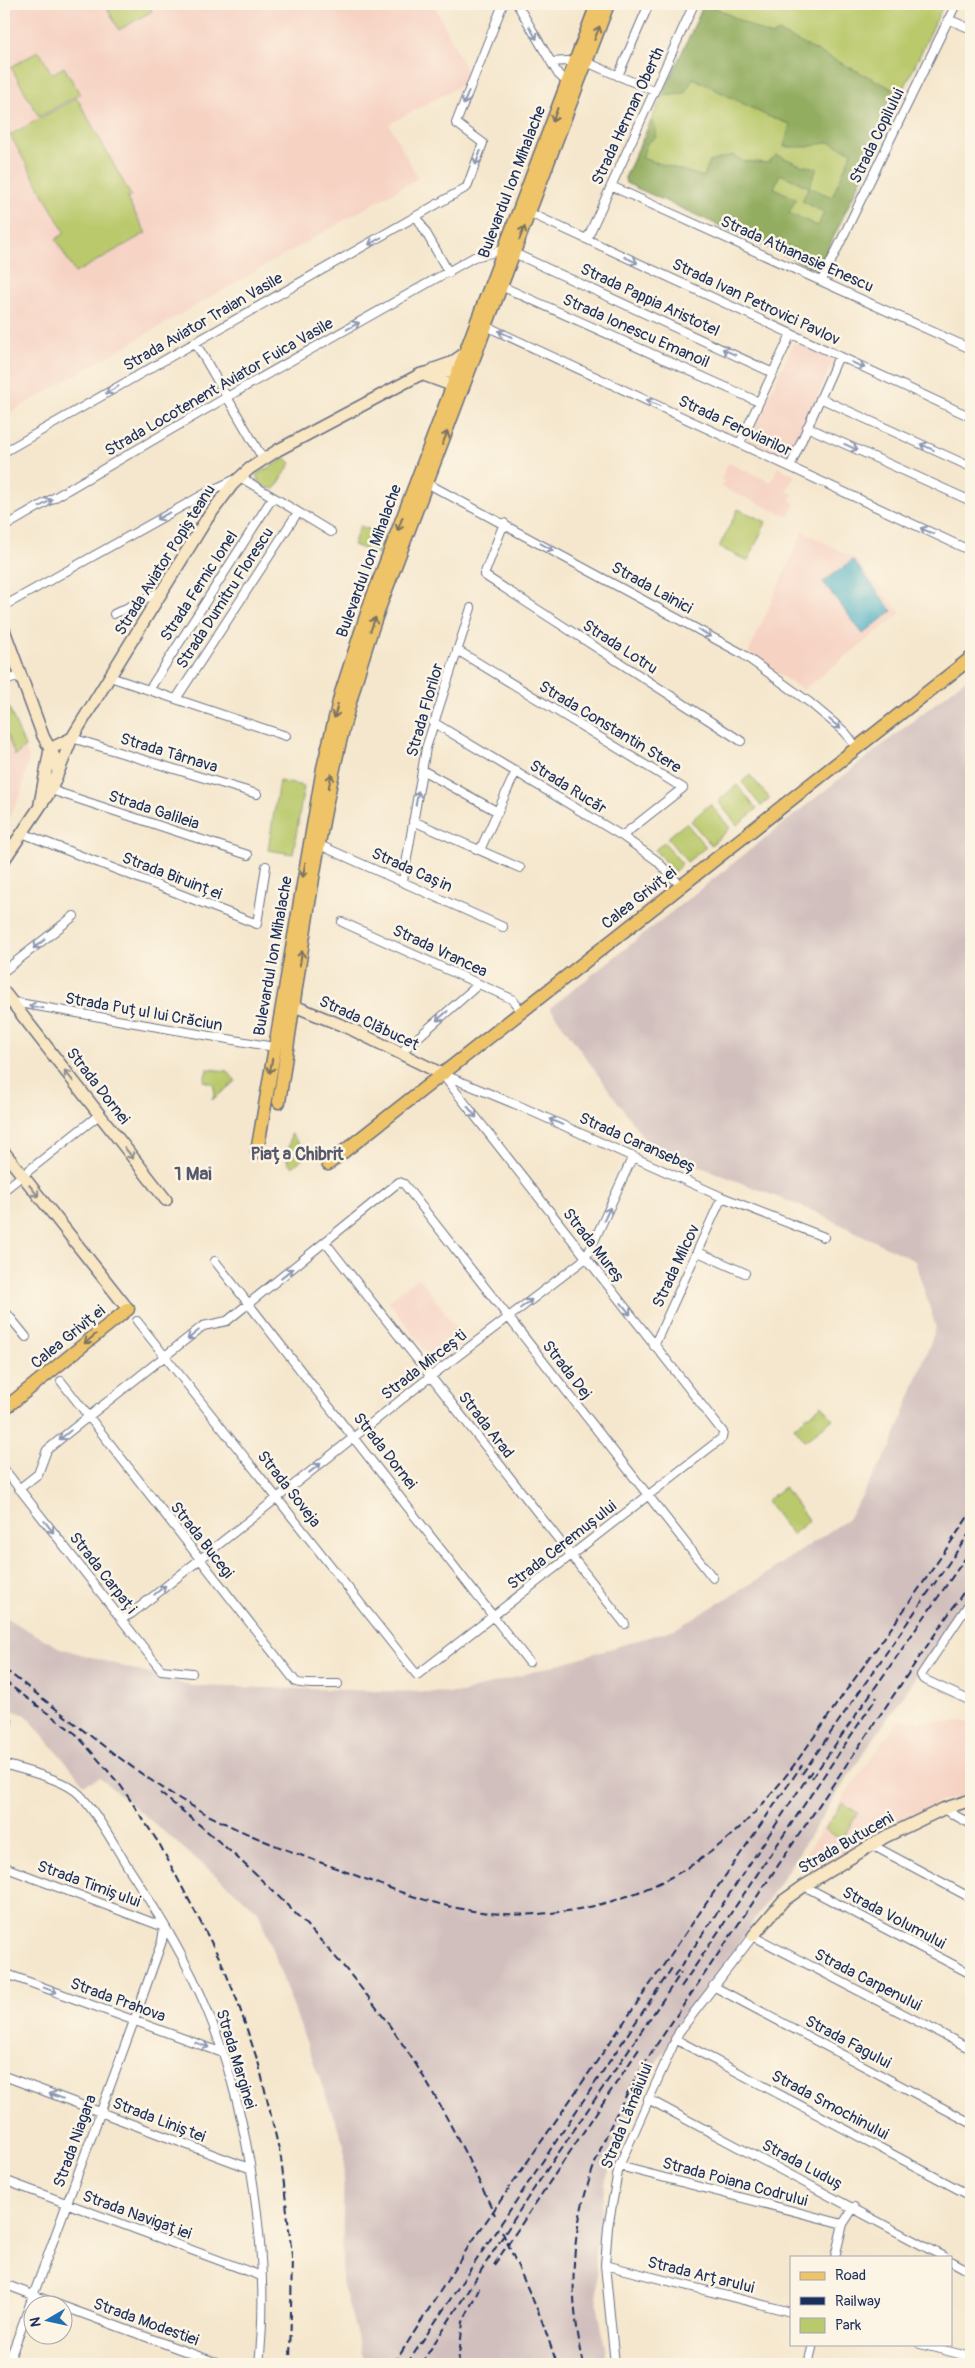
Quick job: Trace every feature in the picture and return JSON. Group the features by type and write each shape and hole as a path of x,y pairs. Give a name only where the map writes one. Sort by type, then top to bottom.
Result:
{"main road":[{"name":"Bulevardul Ion Mihalache","path":"279,1102 294,1006 324,761 348,670 460,382 486,326 501,286 509,251 530,213 597,4"},
{"name":"Bulevardul Ion Mihalache","path":"460,382 464,354 509,251 571,86 586,62 608,4"},
{"name":"Calea Griviței","path":"328,1164 971,658"},
{"name":"Bulevardul Ion Mihalache","path":"257,1152 282,1001 314,842"},
{"name":"Calea Griviței","path":"4,1408 128,1309"}],"street":[{"name":"Strada Aviator Traian Vasile","path":"4,452 468,186 483,142 456,123 503,4"},
{"path":"517,4 551,62 571,86"},
{"path":"618,76 649,4"},
{"name":"Strada Herman Oberth","path":"587,239 694,4"},
{"name":"Strada Copilului","path":"822,280 956,4"},
{"path":"948,19 971,29"},
{"path":"551,62 568,61"},
{"path":"586,62 654,92"},
{"name":"Strada Athanasie Enescu","path":"611,186 971,349"},
{"name":"Strada Ivan Petrovici Pavlov","path":"530,213 971,416"},
{"path":"417,216 449,273"},
{"name":"Strada Locotenent Aviator Fuica Vasile","path":"4,527 227,397 449,273 474,257 509,251"},
{"name":"Strada Pappia Aristotel","path":"509,251 773,372"},
{"name":"Strada Ionescu Emanoil","path":"501,286 760,402"},
{"name":"Strada Feroviarilor","path":"486,326 971,551"},
{"path":"740,443 791,334"},
{"path":"195,342 263,459"},
{"name":"Strada Aviator Popișteanu","path":"4,860 51,790 72,738 215,506 240,477 263,459 427,372 451,363 464,354"},
{"path":"790,467 839,356"},
{"path":"427,372 460,382"},
{"path":"820,398 971,467"},
{"path":"807,427 971,501"},
{"path":"4,606 206,493 240,477 331,532"},
{"name":"Strada Lainici","path":"422,481 504,523 742,653 809,702 845,732 857,748"},
{"name":"Strada Fernic Ionel","path":"149,690 273,497"},
{"name":"Strada Dumitru Florescu","path":"176,699 298,512"},
{"name":"Strada Lotru","path":"504,523 484,575 741,742"},
{"path":"114,614 164,590"},
{"name":"Strada Florilor","path":"403,881 422,770 433,722 472,608"},
{"path":"4,630 50,750 56,760 58,773"},
{"name":"Strada Constantin Stere","path":"457,650 683,788 622,836"},
{"path":"4,682 21,675"},
{"path":"110,677 286,736"},
{"name":"Strada Rucăr","path":"433,722 622,836 656,860 681,886"},
{"name":"Strada Aviator Popișteanu","path":"40,808 50,750 72,738"},
{"name":"Strada Târnava","path":"72,738 257,794"},
{"path":"50,750 59,754 67,752"},
{"path":"422,770 498,812"},
{"path":"480,850 516,771"},
{"name":"Strada Galileia","path":"51,790 248,855"},
{"path":"413,821 520,868"},
{"name":"Strada Biruinței","path":"22,833 258,924 266,866"},
{"name":"Strada Cașin","path":"314,842 503,927"},
{"path":"4,971 74,916"},
{"name":"Strada Vrancea","path":"342,922 512,1000 521,1011"},
{"path":"399,1054 479,984"},
{"name":"Strada Puțul lui Crăciun","path":"7,996 22,1005 274,1047"},
{"name":"Strada Dornei","path":"7,996 166,1200"},
{"name":"Strada Clăbucet","path":"282,1001 351,1029 442,1074"},
{"name":"Strada Caransebeș","path":"442,1074 633,1156 722,1197 824,1237"},
{"name":"Strada Mureș","path":"442,1074 724,1435"},
{"path":"267,1085 279,1102"},
{"path":"4,1190 99,1115"},
{"path":"4,1152 128,1309"},
{"name":"Strada Mircești","path":"121,1618 130,1614 276,1498 586,1258 633,1156"},
{"name":"Strada Dej","path":"326,1242 399,1182 404,1184 713,1578"},
{"name":"Strada Milcov","path":"654,1346 722,1197"},
{"path":"19,1489 38,1474 47,1450 88,1417 203,1326 227,1321 326,1242"},
{"name":"Strada Arad","path":"326,1242 625,1624"},
{"path":"698,1252 745,1273"},
{"name":"Strada Dornei","path":"214,1261 249,1303 529,1662"},
{"path":"4,1310 26,1337"},
{"name":"Strada Soveja","path":"137,1322 417,1675"},
{"name":"Strada Bucegi","path":"61,1381 296,1682 300,1684 315,1682 338,1684"},
{"name":"Strada Ceremușului","path":"417,1675 724,1435"},
{"name":"Strada Carpați","path":"4,1470 161,1670 192,1673"},
{"path":"971,1601 921,1675 922,1678 971,1701"},
{"path":"4,1734 8,1721"},
{"name":"Strada Marginei","path":"4,1764 61,1784 80,1794 141,1886 189,1972 208,2012 223,2053 236,2101 249,2168 261,2276 259,2364"},
{"name":"Strada Butuceni","path":"753,1936 783,1901 804,1886 872,1845 943,1809 971,1800"},
{"path":"943,1809 971,1824"},
{"path":"872,1845 971,1898"},
{"name":"Strada Timișului","path":"4,1867 164,1926"},
{"name":"Strada Volumului","path":"804,1886 971,1974"},
{"name":"Strada Niagara","path":"8,2364 134,2021 162,1941 164,1926"},
{"name":"Strada Lămâiului","path":"615,2364 605,2265 608,2227 620,2166 675,2039 713,1986 753,1936"},
{"name":"Strada Carpenului","path":"753,1936 971,2049"},
{"name":"Strada Prahova","path":"4,1973 223,2053"},
{"name":"Strada Fagului","path":"713,1986 971,2123"},
{"name":"Strada Smochinului","path":"675,2039 971,2196"},
{"name":"Strada Liniștei","path":"4,2076 249,2168"},
{"name":"Strada Luduș","path":"648,2099 854,2207 942,2256"},
{"name":"Strada Poiana Codrului","path":"620,2166 843,2224"},
{"name":"Strada Navigației","path":"4,2180 261,2276"},
{"path":"835,2256 843,2224 854,2207"},
{"path":"952,2262 971,2272"},
{"name":"Strada Arțarului","path":"605,2265 790,2312"},
{"name":"Strada Modestiei","path":"4,2284 34,2295"},
{"name":"Strada Modestiei","path":"72,2310 220,2364"},
{"path":"808,2364 812,2346"},
{"path":"928,2346 971,2357"}],"shaded area":[{"path":"4,4 434,4 471,80 389,124 418,178 4,416"},
{"path":"794,342 834,360 789,458 749,439"},
{"path":"728,463 771,482 778,467 795,475 787,491 793,494 790,500 795,503 789,517 721,487 724,481 721,479"},
{"path":"803,531 854,558 901,613 803,690 748,654"},
{"path":"971,675 971,1597 857,1763 769,1899 673,2037 640,2091 606,2179 595,2250 598,2308 608,2364 365,2364 342,2282 344,2145 258,1911 100,1778 84,1784 26,1715 8,1709 4,1720 4,1617 60,1648 190,1686 462,1693 675,1629 754,1582 848,1519 891,1447 936,1328 915,1261 813,1211 650,1147 550,1008"},
{"path":"4,695 29,759 20,797 4,827"},
{"path":"419,1277 466,1341 436,1365 388,1301"},
{"path":"898,1721 971,1721 971,1794 939,1802 885,1829 813,1876 800,1862"}],"green space":[{"path":"105,4 148,4 152,11 119,30"},
{"path":"704,4 944,4 819,268 815,269 626,183 625,178"},
{"path":"708,4 771,36 779,32 901,93 819,268 815,269 626,183 625,178 651,121 656,128 656,137 647,143 642,158 704,177 709,162 733,155 743,161 767,163 777,155 801,165 817,168 809,187 832,197 852,152 829,142 807,147 784,147 790,124 767,116 693,78 684,94 662,96 704,5","holes":["780,174 809,187 802,201 824,212 818,226 789,213 796,199 774,188"]},
{"path":"39,51 52,74 64,67 80,94 39,117 11,67"},
{"path":"77,98 131,196 127,199 146,233 75,273 56,239 65,233 10,135"},
{"path":"286,458 291,463 275,489 262,486 256,475"},
{"path":"738,509 766,522 748,561 719,547"},
{"path":"360,526 385,535 378,554 353,545"},
{"path":"4,695 25,747 15,756 4,726"},
{"path":"750,775 770,799 761,806 742,782"},
{"path":"279,781 304,786 293,854 268,850"},
{"path":"737,785 757,809 737,825 718,801"},
{"path":"710,804 730,828 711,845 691,821"},
{"path":"686,823 706,847 687,862 667,838"},
{"path":"664,842 682,864 674,872 655,850"},
{"path":"207,1069 227,1071 236,1081 212,1100 215,1093 213,1084 204,1081"},
{"path":"291,1133 308,1155 292,1167 287,1161"},
{"path":"822,1405 833,1419 805,1441 794,1427"},
{"path":"784,1487 809,1521 792,1535 766,1501"},
{"path":"842,1803 858,1813 841,1840 825,1829"}],"water":[{"path":"853,560 892,611 863,634 823,582"}],"railway":[{"path":"4,1669 112,1753 157,1784 199,1810 256,1838 393,1889 452,1907 488,1913 559,1912 594,1906 629,1896 662,1882 693,1864 722,1843 758,1810 789,1772 971,1512"},
{"path":"802,1774 971,1531"},
{"path":"812,1778 971,1550"},
{"path":"584,2364 576,2320 574,2279 576,2239 584,2200 595,2162 611,2125 630,2088 653,2050 971,1581"},
{"path":"4,1681 76,1734 121,1786 160,1845 221,1961 237,2000 259,2065 281,2158 292,2256 290,2364"},
{"path":"681,1987 877,1697"},
{"path":"394,2364 467,2249 802,1765"},
{"path":"674,1977 813,1769"},
{"path":"160,1793 234,1854 269,1887 334,1956 365,1993 393,2031 430,2088 495,2215"},
{"path":"407,2364 674,1965"},
{"path":"421,2364 527,2199 681,1973"},
{"path":"494,2265 639,2049"},
{"path":"502,2231 541,2318 557,2364"},
{"path":"458,2364 463,2322 480,2286"}],"district":[{"name":"Piața Chibrit","path":"297,1154"},
{"name":"1 Mai","path":"193,1174"}]}
